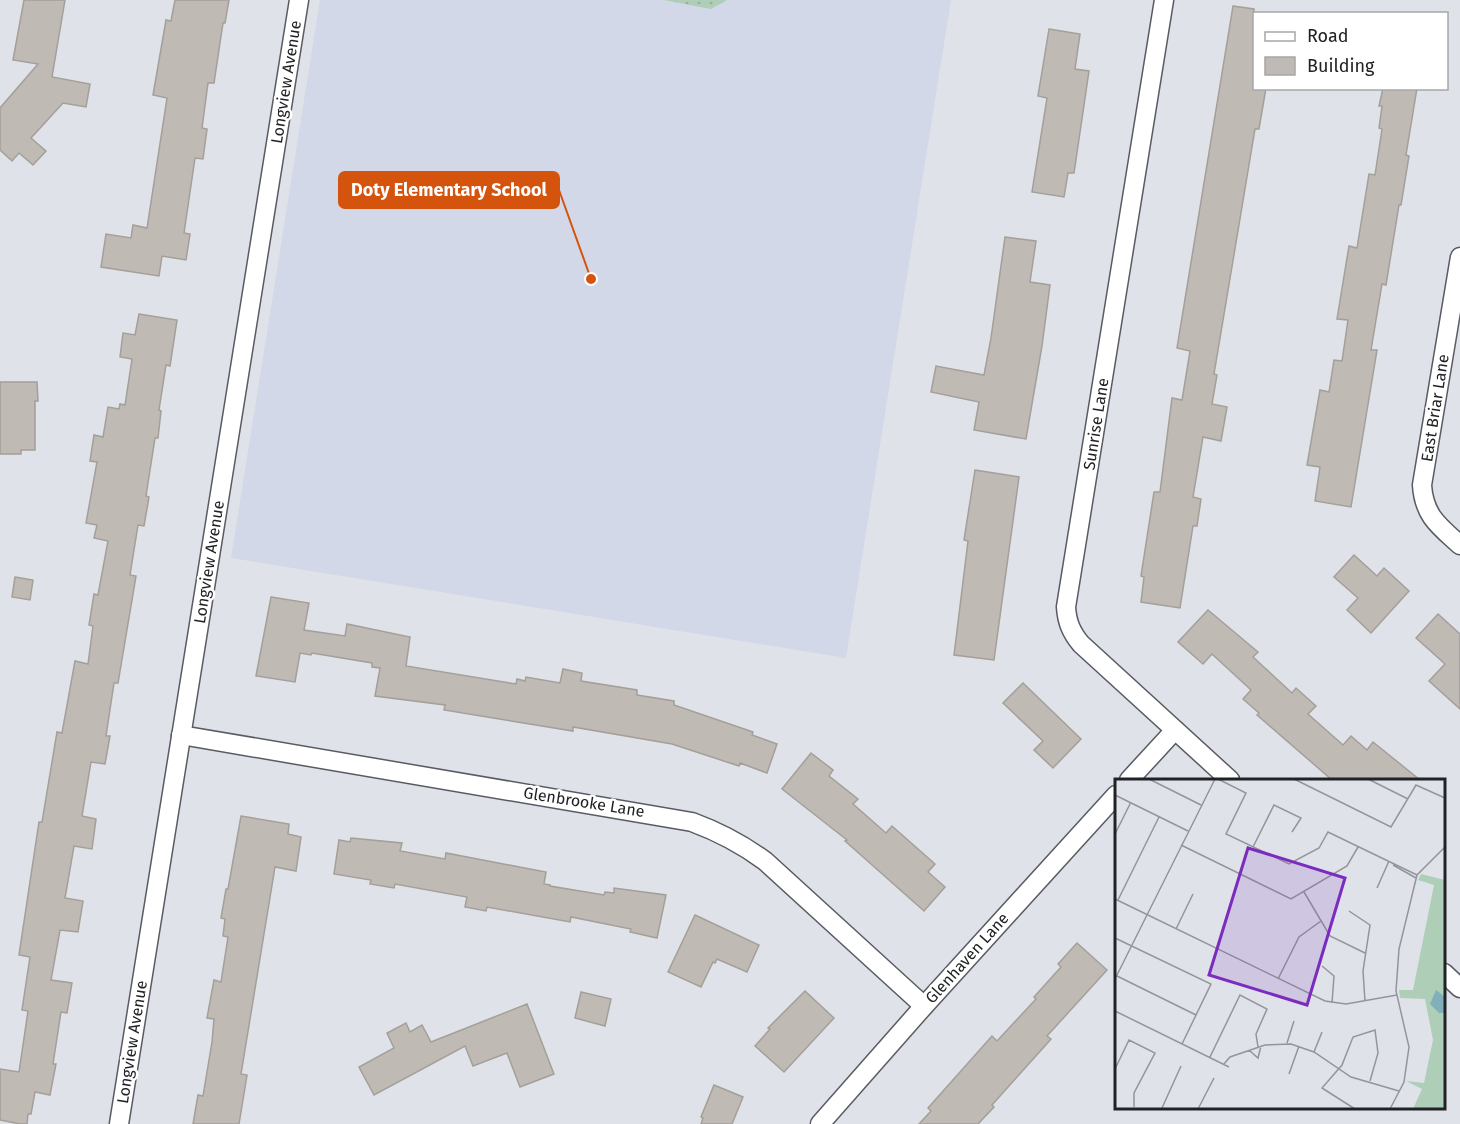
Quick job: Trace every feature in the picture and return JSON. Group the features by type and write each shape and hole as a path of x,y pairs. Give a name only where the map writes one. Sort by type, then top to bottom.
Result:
{"street":[{"name":"Longview Avenue","path":"119,1124 299,0"},
{"name":"Sunrise Lane","path":"1164,0 1066,618 1081,644 1229,779"},
{"name":"East Briar Lane","path":"1460,257 1422,485 1427,512 1435,523 1460,545"},
{"path":"1130,779 1175,730"},
{"name":"Glenbrooke Lane","path":"181,735 692,822 717,831 742,844 765,861 924,1006"},
{"name":"Glenhaven Lane","path":"820,1124 1115,796"},
{"path":"1445,975 1460,988"}],"shaded area":[{"path":"320,0 951,0 846,658 231,558"}],"green space":[{"path":"664,0 727,0 711,9"}],"building":[{"path":"24,0 65,0 52,77 90,84 86,107 63,103 31,138 46,151 33,165 19,153 12,161 0,150 0,108 38,64 13,60"},
{"path":"175,0 229,0 225,23 223,23 214,83 208,83 202,128 207,129 203,159 195,158 184,233 190,234 186,260 162,256 159,276 101,267 106,234 131,238 133,225 147,228 167,98 153,95 166,20 171,21"},
{"path":"1233,6 1254,9 1253,90 1266,90 1259,129 1255,129 1214,374 1217,375 1212,404 1227,407 1221,441 1203,437 1193,497 1201,499 1197,526 1193,526 1180,608 1141,602 1144,577 1141,576 1154,492 1160,492 1172,398 1182,400 1190,351 1177,348"},
{"path":"1049,29 1080,34 1075,69 1089,71 1074,173 1068,173 1064,197 1032,192 1047,98 1038,96"},
{"path":"1383,90 1417,90 1401,205 1399,205 1386,285 1382,284 1371,350 1377,350 1351,507 1315,501 1320,467 1307,465 1320,390 1329,392 1334,360 1342,361 1348,320 1337,319 1349,246 1357,248 1369,174 1375,175 1382,129 1379,128 1382,106 1379,106"},
{"path":"1005,237 1036,241 1030,282 1050,285 1026,439 974,430 979,402 931,392 936,366 984,375"},
{"path":"139,314 177,320 170,366 166,365 159,410 161,411 158,438 155,438 146,496 149,497 144,526 138,525 130,575 136,576 118,683 114,683 106,736 110,736 105,764 91,762 82,816 96,819 92,849 74,846 65,898 83,901 78,932 60,930 51,980 72,983 67,1013 61,1012 53,1064 56,1064 50,1095 35,1092 27,1124 20,1124 0,1120 0,1069 19,1072 28,1011 22,1010 30,957 19,955 39,822 42,822 57,732 62,733 75,661 88,664 93,626 89,625 94,594 98,595 108,541 94,538 97,525 86,523 97,462 90,461 94,435 103,437 108,407 119,409 120,404 125,405 132,359 120,357 123,333 135,335"},
{"path":"0,382 37,382 35,450 21,450 21,454 0,454"},
{"path":"975,470 1019,477 994,660 954,655 968,541 964,540"},
{"path":"1354,555 1377,576 1384,568 1409,591 1371,633 1347,610 1358,598 1334,577"},
{"path":"15,577 33,580 30,600 12,597"},
{"path":"271,597 309,603 304,630 345,636 347,624 410,637 406,666 516,684 517,679 525,681 526,677 560,683 563,669 582,673 581,681 637,690 637,695 674,701 674,705 753,732 752,735 777,744 767,773 672,744 573,727 573,731 444,710 445,705 375,696 380,668 372,667 372,663 312,653 311,655 300,653 295,682 256,676"},
{"path":"1208,610 1258,652 1253,657 1292,693 1296,688 1316,706 1308,714 1343,745 1351,736 1367,750 1373,742 1419,779 1331,779 1257,715 1259,713 1243,699 1251,690 1212,654 1203,664 1178,642"},
{"path":"1438,614 1460,634 1460,709 1429,681 1445,664 1416,638"},
{"path":"1023,683 1081,739 1053,768 1034,750 1043,741 1003,703"},
{"path":"811,753 833,770 829,776 858,799 853,804 886,833 892,826 935,864 928,872 945,887 924,911 845,841 847,840 782,789"},
{"path":"241,816 289,824 288,834 301,837 296,871 275,867 241,1074 247,1075 239,1124 193,1124 198,1095 203,1096 212,1042 214,1019 207,1018 214,980 221,982 228,937 223,936 225,919 221,918"},
{"path":"351,838 402,843 400,851 445,859 446,853 546,872 544,884 550,886 604,895 605,892 614,893 614,888 666,895 657,938 630,932 631,929 571,917 570,922 487,907 486,911 465,907 467,897 395,884 394,888 370,884 371,880 334,874 339,840 350,842"},
{"path":"695,915 759,945 747,972 717,959 715,963 713,962 701,987 668,972"},
{"path":"1077,943 1107,970 1047,1036 1051,1039 992,1105 994,1107 978,1124 919,1124 931,1111 928,1108 992,1036 997,1041 1036,999 1034,997 1061,967 1058,964"},
{"path":"805,991 834,1018 784,1072 755,1046 770,1029 768,1028"},
{"path":"581,992 611,999 605,1026 575,1018"},
{"path":"527,1004 554,1074 520,1087 507,1053 473,1066 465,1046 374,1095 359,1067 394,1048 387,1033 406,1023 410,1032 422,1025 431,1042"},
{"path":"714,1085 743,1097 732,1124 701,1124 703,1118 701,1117"}],"place":[{"name":"Doty Elementary School","path":"591,279"}]}
